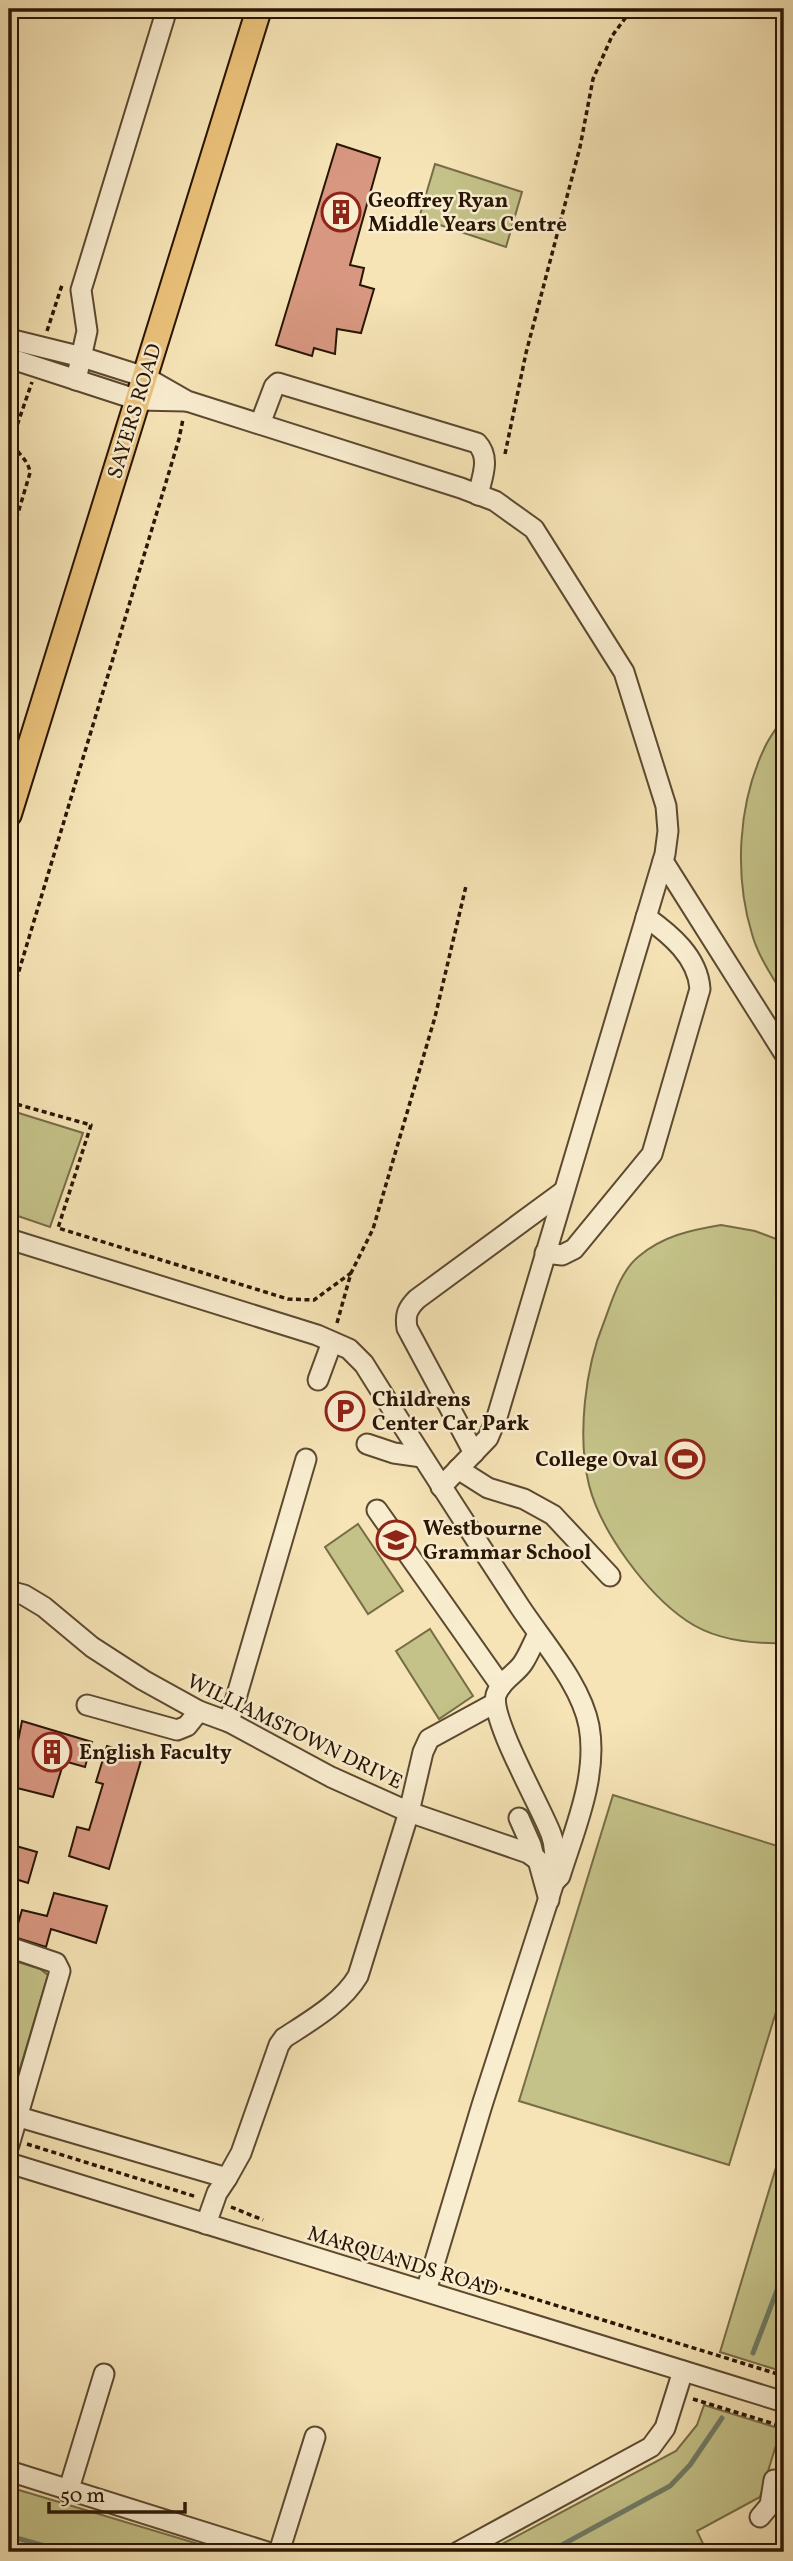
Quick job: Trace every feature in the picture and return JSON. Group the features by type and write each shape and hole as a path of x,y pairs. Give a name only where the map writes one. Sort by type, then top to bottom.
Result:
{"main road":[{"name":"SAYERS ROAD","path":"9,814 259,9"}],"street":[{"path":"76,380 87,331 81,290 167,9"},
{"path":"9,339 82,357 145,377 187,401 495,501 534,528 624,672 666,806 668,831 663,861 496,1417 488,1438 441,1487"},
{"path":"9,358 138,401 187,401"},
{"path":"260,424 278,383 478,443 484,450 486,461 478,495"},
{"path":"663,861 784,1053"},
{"path":"545,1253 562,1255 574,1250 652,1154 700,989 699,975 672,936 646,917"},
{"path":"474,1453 407,1328 405,1316 416,1299 564,1191"},
{"path":"9,1239 317,1335 349,1349 364,1364 441,1487 580,1697 589,1725 592,1764 561,1876 552,1891 482,2105 426,2291"},
{"path":"318,1380 332,1342"},
{"path":"367,1444 394,1453 422,1457"},
{"path":"229,1722 306,1459"},
{"path":"458,1469 488,1488 524,1499 553,1515 610,1576"},
{"path":"377,1510 498,1695 509,1741 551,1835 555,1855 552,1891"},
{"name":"WILLIAMSTOWN DRIVE","path":"9,1591 24,1595 44,1607 92,1647 143,1680 199,1711 229,1722 331,1777 409,1812 423,1752 429,1739 498,1695 511,1673 522,1665 538,1634"},
{"path":"522,1665 555,1660"},
{"path":"87,1705 177,1730 187,1726 199,1711"},
{"path":"206,2224 214,2202 241,2153 279,2045 284,2038 339,1999 351,1988 358,1976 409,1812 534,1857 538,1860 552,1891"},
{"path":"519,1818 534,1857"},
{"path":"9,1947 56,1963 60,1971 13,2115 10,2142"},
{"path":"13,2115 227,2178"},
{"name":"MARQUANDS ROAD","path":"9,2163 784,2402"},
{"path":"458,2552 643,2453 659,2438 665,2428 683,2371"},
{"path":"68,2492 104,2374"},
{"path":"279,2552 315,2437"},
{"path":"9,2471 68,2492 267,2552"},
{"path":"772,2511 774,2480"}],"path":[{"path":"505,454 526,353 580,147 593,79 612,36 632,9"},
{"path":"9,543 30,473 28,463 12,440 38,366"},
{"path":"9,1004 176,452 187,401"},
{"path":"332,1342 351,1273 373,1229 435,1017 466,886"},
{"path":"9,1102 90,1125 58,1228 288,1299 314,1300 351,1273"},
{"path":"10,2142 214,2202 267,2222"},
{"path":"314,2238 337,2240 433,2267 784,2375"},
{"path":"676,2394 784,2427"}],"shaded area":[{"path":"435,164 522,192 506,247 419,218"},
{"path":"784,716 784,996 755,942 746,911 741,840 755,770 768,740"},
{"path":"9,1110 83,1133 50,1227 9,1213"},
{"name":"College Oval","path":"721,1225 755,1231 784,1242 784,1643 759,1643 709,1633 687,1621 656,1595 615,1542 595,1503 585,1466 583,1424 592,1360 621,1279 638,1257 657,1244 688,1232"},
{"path":"358,1524 403,1591 368,1614 325,1547"},
{"path":"430,1629 473,1696 439,1719 396,1651"},
{"path":"613,1795 784,1848 784,1986 729,2165 519,2101"},
{"path":"9,1959 40,1969 48,1975 10,2102"},
{"path":"784,2141 784,2372 720,2352"},
{"path":"704,2405 781,2429 760,2497 697,2531 707,2552 487,2552 676,2451 697,2425"},
{"path":"9,2487 225,2552 9,2552"}],"building":[{"name":"Geoffrey Ryan Middle Years Centre","path":"337,144 380,158 350,265 364,268 360,285 374,289 361,333 337,329 335,354 314,348 312,356 276,345"},
{"name":"English Faculty","path":"22,1721 92,1742 85,1767 64,1761 53,1797 9,1786"},
{"path":"107,1746 142,1757 109,1869 69,1856 77,1827 89,1830 103,1784 96,1782"},
{"path":"9,1844 37,1852 28,1883 9,1877"},
{"path":"54,1893 107,1906 96,1943 51,1929 46,1947 14,1937 22,1910 47,1916"}],"waterway":[{"path":"753,2353 784,2272"},
{"path":"549,2552 670,2486 690,2465 722,2418"},
{"path":"9,2536 67,2552"}],"place":[{"name":"Geoffrey Ryan Middle Years Centre","path":"341,212"},
{"name":"Childrens Center Car Park","path":"345,1411"},
{"name":"College Oval","path":"685,1459"},
{"name":"Westbourne Grammar School","path":"396,1540"},
{"name":"English Faculty","path":"52,1752"}]}
